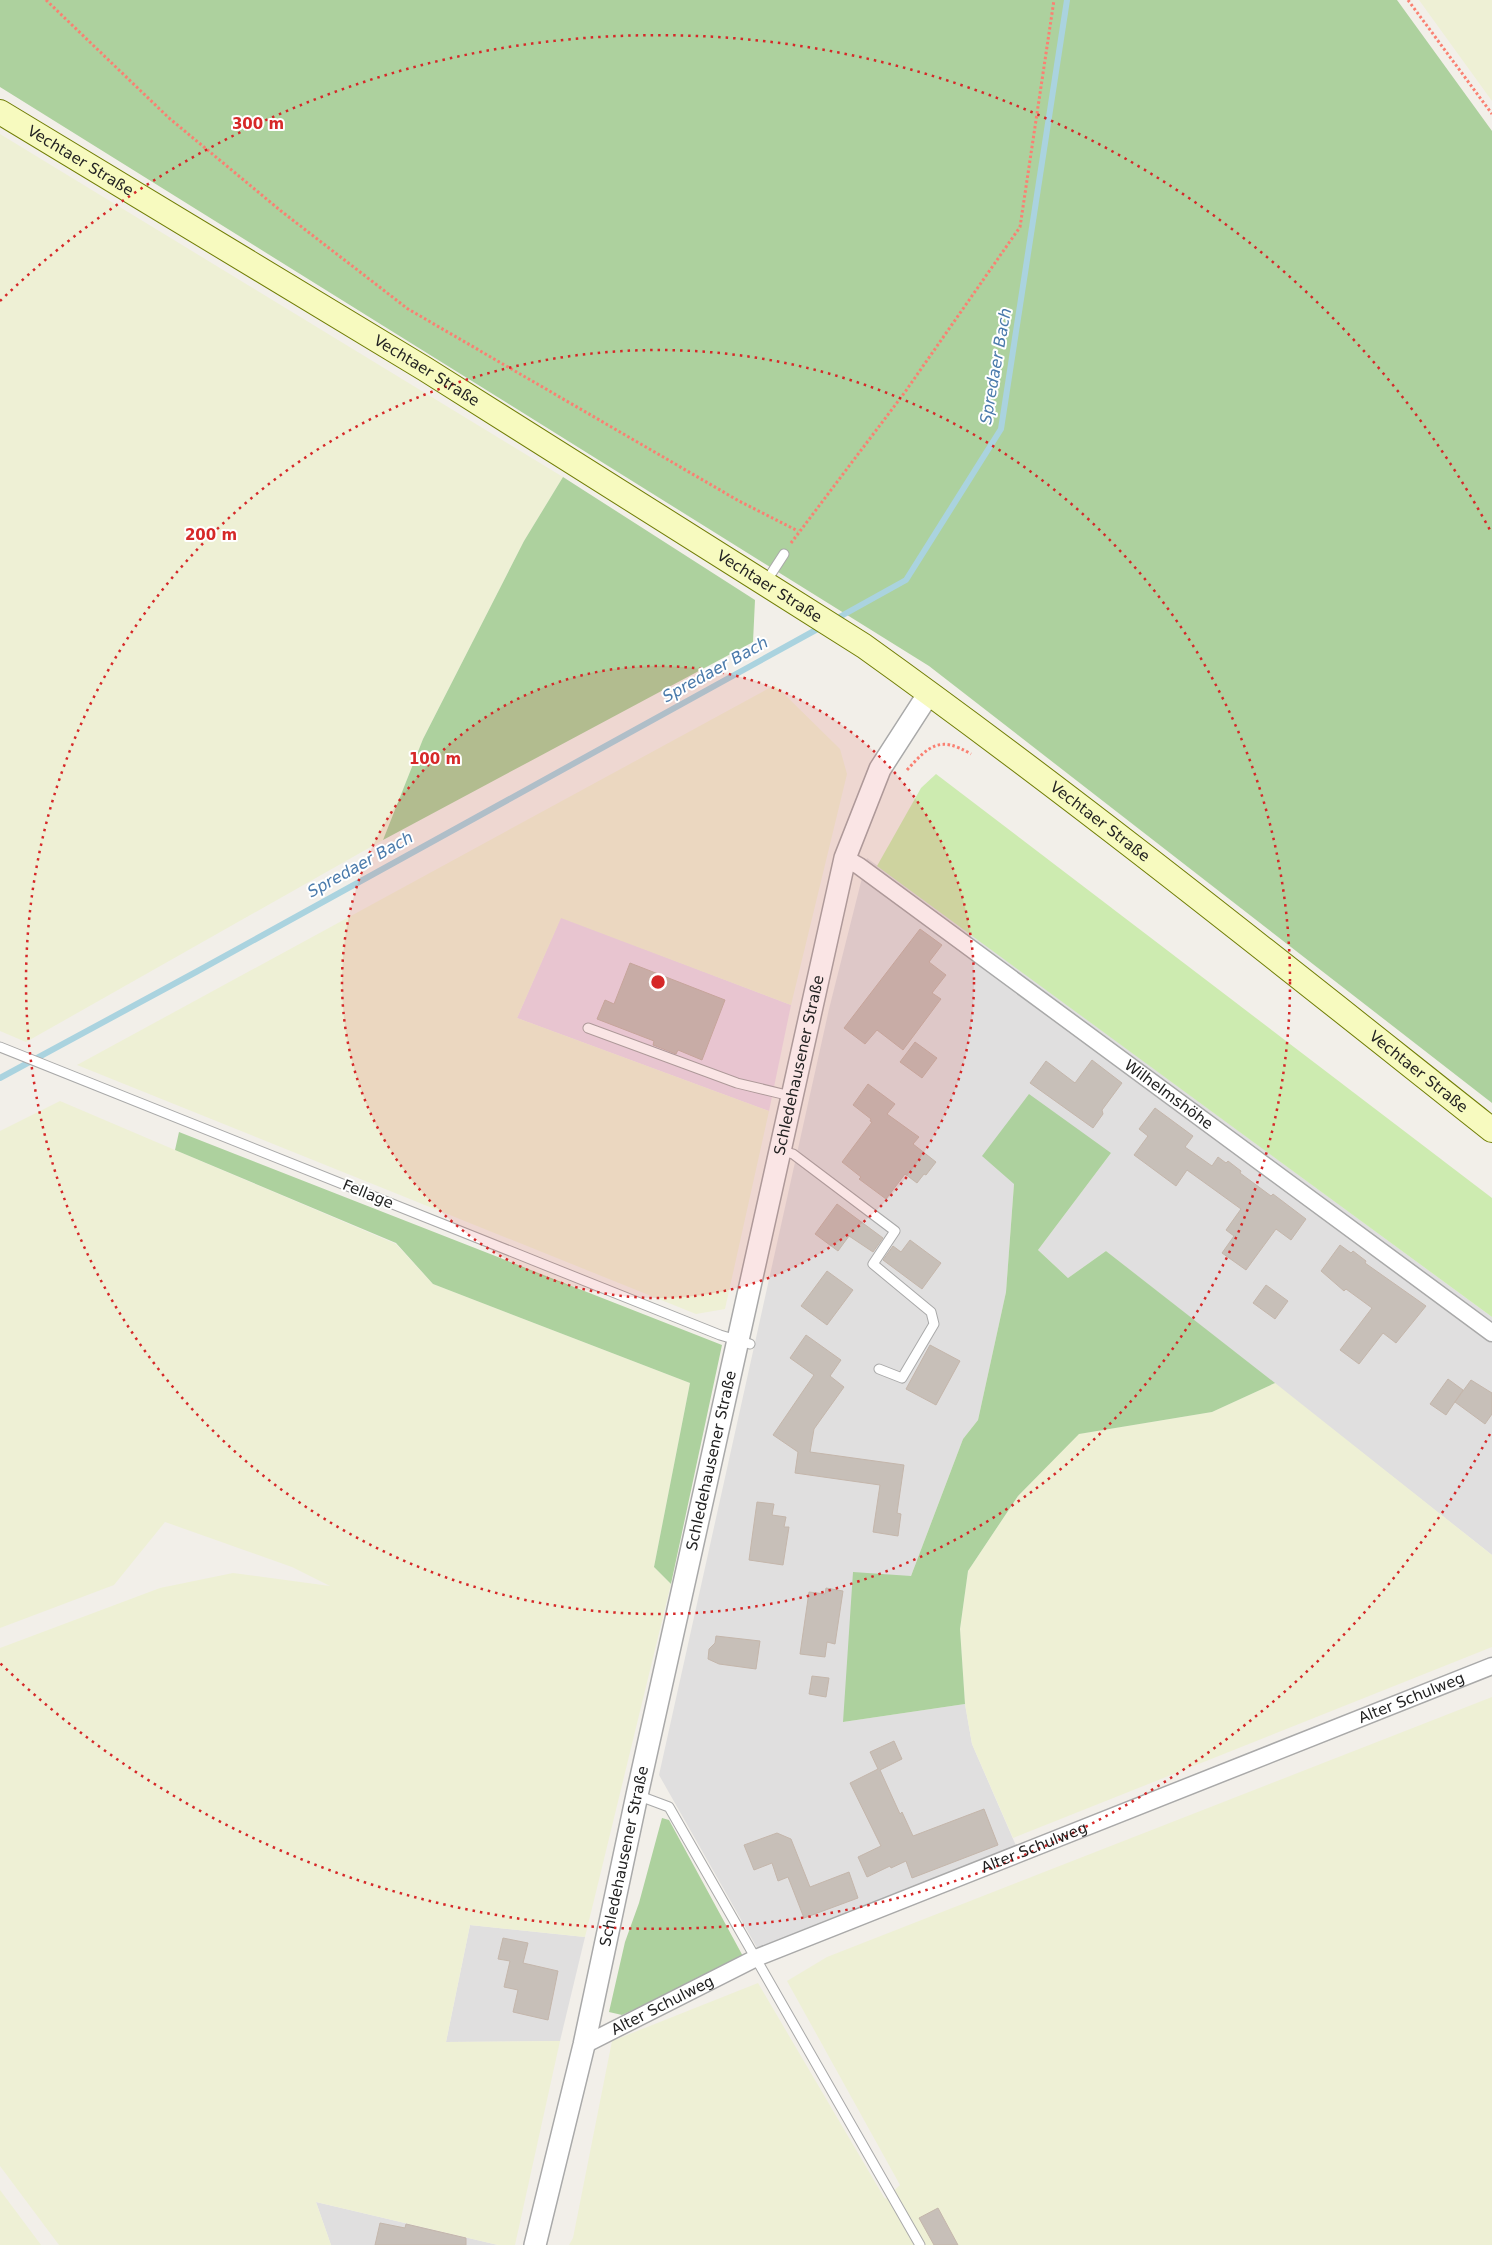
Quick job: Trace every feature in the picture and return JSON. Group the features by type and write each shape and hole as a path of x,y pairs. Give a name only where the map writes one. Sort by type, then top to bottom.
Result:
{"main road":[{"name":"Vechtaer Straße","path":"0,112 425,369 864,646 929,693 1173,879 1492,1130"}],"street":[{"name":"Schledehausener Straße","path":"535,2245 584,2045 637,1794 743,1342 779,1149 844,858 880,770 929,693"},
{"name":"Wilhelmshöhe","path":"844,858 859,866 1492,1333"},
{"name":"Alter Schulweg","path":"584,2045 756,1958 1492,1666"}],"lane":[{"path":"771,574 784,554"},
{"path":"588,1028 737,1083 791,1096"},
{"name":"Fellage","path":"0,1047 743,1342"},
{"path":"779,1149 793,1154 895,1231 873,1264 931,1312 934,1324 902,1378 878,1369"},
{"path":"637,1794 668,1807 920,2245"}],"path":[{"path":"46,0 169,118 281,211 408,309 739,501 798,531"},
{"path":"784,554 798,531 905,392 1020,227 1054,0"},
{"path":"1408,0 1492,114"}],"shaded area":[{"path":"867,858 1492,1317 1492,1555 1106,1251 1068,1278 1038,1250 1111,1153 1014,1184 1006,1292 978,1420 963,1439 911,1576 843,1722 965,1704 972,1744 1017,1848 760,1953 659,1775 829,1009"},
{"path":"561,917 791,1005 769,1111 517,1018"},
{"path":"470,1925 585,1937 560,2041 446,2042"},
{"path":"316,2202 498,2245 331,2245"}],"green space":[{"path":"0,0 1397,0 1492,131 1492,1103 929,666 0,87"},
{"path":"1419,0 1492,0 1492,101"},
{"path":"0,134 563,477 524,541 423,739 383,840 26,1042 0,1031"},
{"path":"563,477 755,600 753,642 383,840 423,739 524,541"},
{"path":"775,685 840,749 847,774 791,1005 561,918 517,1018 769,1111 725,1309 696,1314 77,1065"},
{"path":"936,774 1492,1198 1492,1317 877,866 921,788"},
{"path":"1029,1094 1111,1153 1038,1250 1068,1278 1106,1251 1275,1383 1212,1412 1079,1434 1018,1496 968,1571 960,1629 965,1704 843,1722 853,1572 911,1576 963,1439 978,1420 1006,1292 1014,1184 982,1156"},
{"path":"60,1101 396,1244 433,1284 690,1383 654,1567 671,1584 585,1937 470,1925 446,2042 560,2041 515,2245 498,2245 316,2202 331,2245 59,2245 0,2166 0,1648 160,1588 233,1573 330,1586 292,1567 165,1522 114,1585 0,1628 0,1131"},
{"path":"179,1132 722,1345 671,1584 654,1567 690,1383 433,1284 396,1243 175,1150"},
{"path":"1275,1383 1492,1555 1492,1647 1013,1838 972,1744 965,1704 960,1629 968,1571 1018,1496 1078,1434 1212,1412"},
{"path":"1492,1697 1492,2245 569,2245 573,2238 612,2041 758,1983 885,2199 900,2185 787,1981 827,1957"},
{"path":"662,1818 669,1820 745,1960 622,2015 609,2012 625,1942 639,1903"},
{"path":"0,2190 41,2245 0,2245"}],"building":[{"path":"920,929 942,945 929,962 946,975 932,993 941,999 903,1050 877,1030 865,1044 844,1028"},
{"path":"630,963 725,1000 702,1060 678,1050 676,1054 653,1045 654,1041 597,1019 605,1000 614,1004"},
{"path":"915,1042 937,1058 922,1078 900,1062"},
{"path":"1092,1060 1122,1083 1102,1110 1103,1114 1093,1128 1030,1083 1046,1061 1075,1083"},
{"path":"868,1084 895,1104 887,1114 919,1137 913,1144 936,1162 917,1183 905,1174 886,1199 859,1179 861,1177 842,1162 872,1122 870,1121 871,1119 853,1105"},
{"path":"1155,1108 1193,1136 1185,1147 1212,1166 1218,1157 1226,1163 1228,1161 1241,1171 1240,1173 1271,1196 1273,1194 1306,1219 1291,1240 1276,1229 1246,1270 1222,1253 1234,1236 1226,1230 1241,1209 1187,1170 1176,1186 1134,1155 1148,1136 1139,1129"},
{"path":"837,1204 883,1238 873,1252 849,1236 838,1251 815,1234"},
{"path":"910,1240 941,1263 922,1289 883,1260 893,1246 901,1252"},
{"path":"1340,1245 1351,1253 1353,1251 1366,1261 1365,1263 1426,1306 1396,1343 1383,1333 1359,1364 1340,1350 1372,1308 1346,1289 1344,1291 1321,1271"},
{"path":"827,1271 853,1290 827,1325 801,1306"},
{"path":"1266,1285 1288,1301 1275,1319 1253,1303"},
{"path":"806,1335 841,1360 830,1376 844,1387 814,1429 810,1452 904,1465 897,1513 901,1514 898,1536 873,1532 880,1485 795,1473 798,1452 773,1435 814,1375 790,1358"},
{"path":"930,1345 960,1361 936,1405 906,1389"},
{"path":"1448,1379 1463,1390 1446,1415 1430,1404"},
{"path":"1471,1380 1492,1393 1492,1414 1485,1424 1455,1402"},
{"path":"757,1502 774,1504 772,1515 786,1517 784,1527 789,1527 783,1565 749,1560"},
{"path":"826,1588 843,1591 835,1644 827,1642 825,1657 800,1654 809,1592 825,1594"},
{"path":"716,1636 760,1641 756,1669 719,1664 708,1659 709,1649 715,1643"},
{"path":"812,1676 829,1678 826,1697 809,1694"},
{"path":"894,1741 902,1759 880,1770 900,1814 902,1812 913,1836 984,1809 998,1845 912,1878 906,1861 867,1877 858,1857 881,1846 850,1783 878,1769 870,1752"},
{"path":"777,1833 791,1839 810,1887 849,1872 858,1898 804,1918 788,1877 778,1881 772,1863 754,1870 744,1845"},
{"path":"503,1938 528,1943 523,1963 558,1971 548,2020 513,2012 518,1990 504,1987 510,1961 498,1959"},
{"path":"938,2208 958,2245 934,2245 919,2218"},
{"path":"380,2223 405,2228 406,2224 466,2238 466,2245 375,2245"}],"waterway":[{"name":"Spredaer Bach","path":"834,620 906,580 1001,429 1067,0"},
{"name":"Spredaer Bach","path":"0,1078 823,626"}]}
